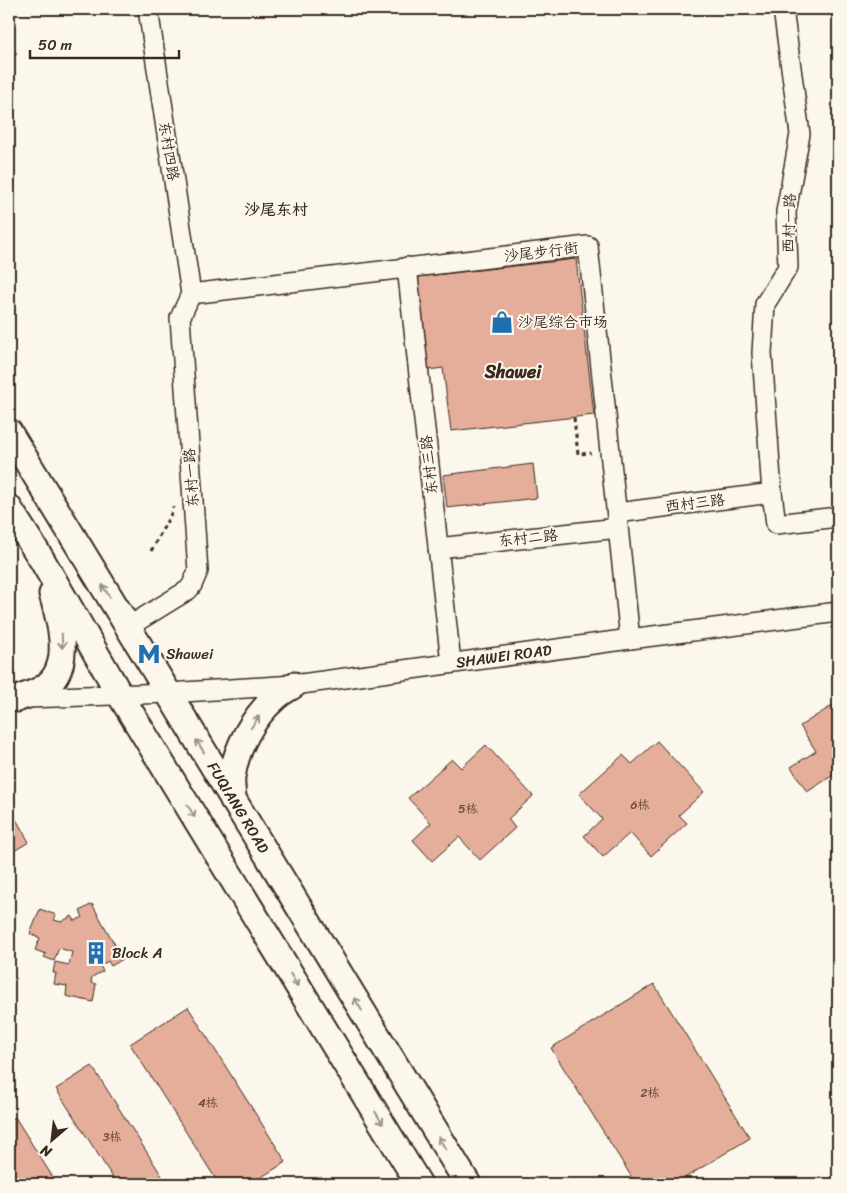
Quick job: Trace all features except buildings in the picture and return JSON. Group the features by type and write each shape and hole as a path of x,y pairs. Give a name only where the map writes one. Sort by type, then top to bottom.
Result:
{"main road":[{"name":"FUQIANG ROAD","path":"9,432 468,1184"},
{"path":"9,508 42,560 120,695 419,1184"},
{"path":"13,699 41,690 48,685 55,676 60,664 63,644 60,621 42,560"},
{"path":"234,800 231,778 236,757 246,735 256,718 270,703 294,685"},
{"path":"280,957 316,935"}],"street":[{"name":"东村四路","path":"148,9 191,294"},
{"name":"西村一路","path":"783,9 800,134 786,212 788,268 765,304 762,353 772,493 776,524 838,517"},
{"name":"沙尾步行街","path":"191,294 588,246 596,381 618,521 630,639"},
{"name":"东村三路","path":"407,267 451,663"},
{"name":"东村一路","path":"128,628 188,590 198,571 180,318 191,294"},
{"name":"西村三路","path":"618,521 772,493"},
{"name":"东村二路","path":"438,548 618,521"},
{"name":"SHAWEI ROAD","path":"13,699 168,693 294,685 838,612"}],"path":[{"path":"574,418 578,454"},
{"path":"151,551 172,512 174,501"}],"place":[{"name":"沙尾综合市场","path":"502,322"},
{"name":"Shawei","path":"149,654"},
{"name":"Block A","path":"96,953"}],"district":[{"name":"沙尾东村","path":"276,209"},
{"name":"Shawei","path":"513,372"}]}
